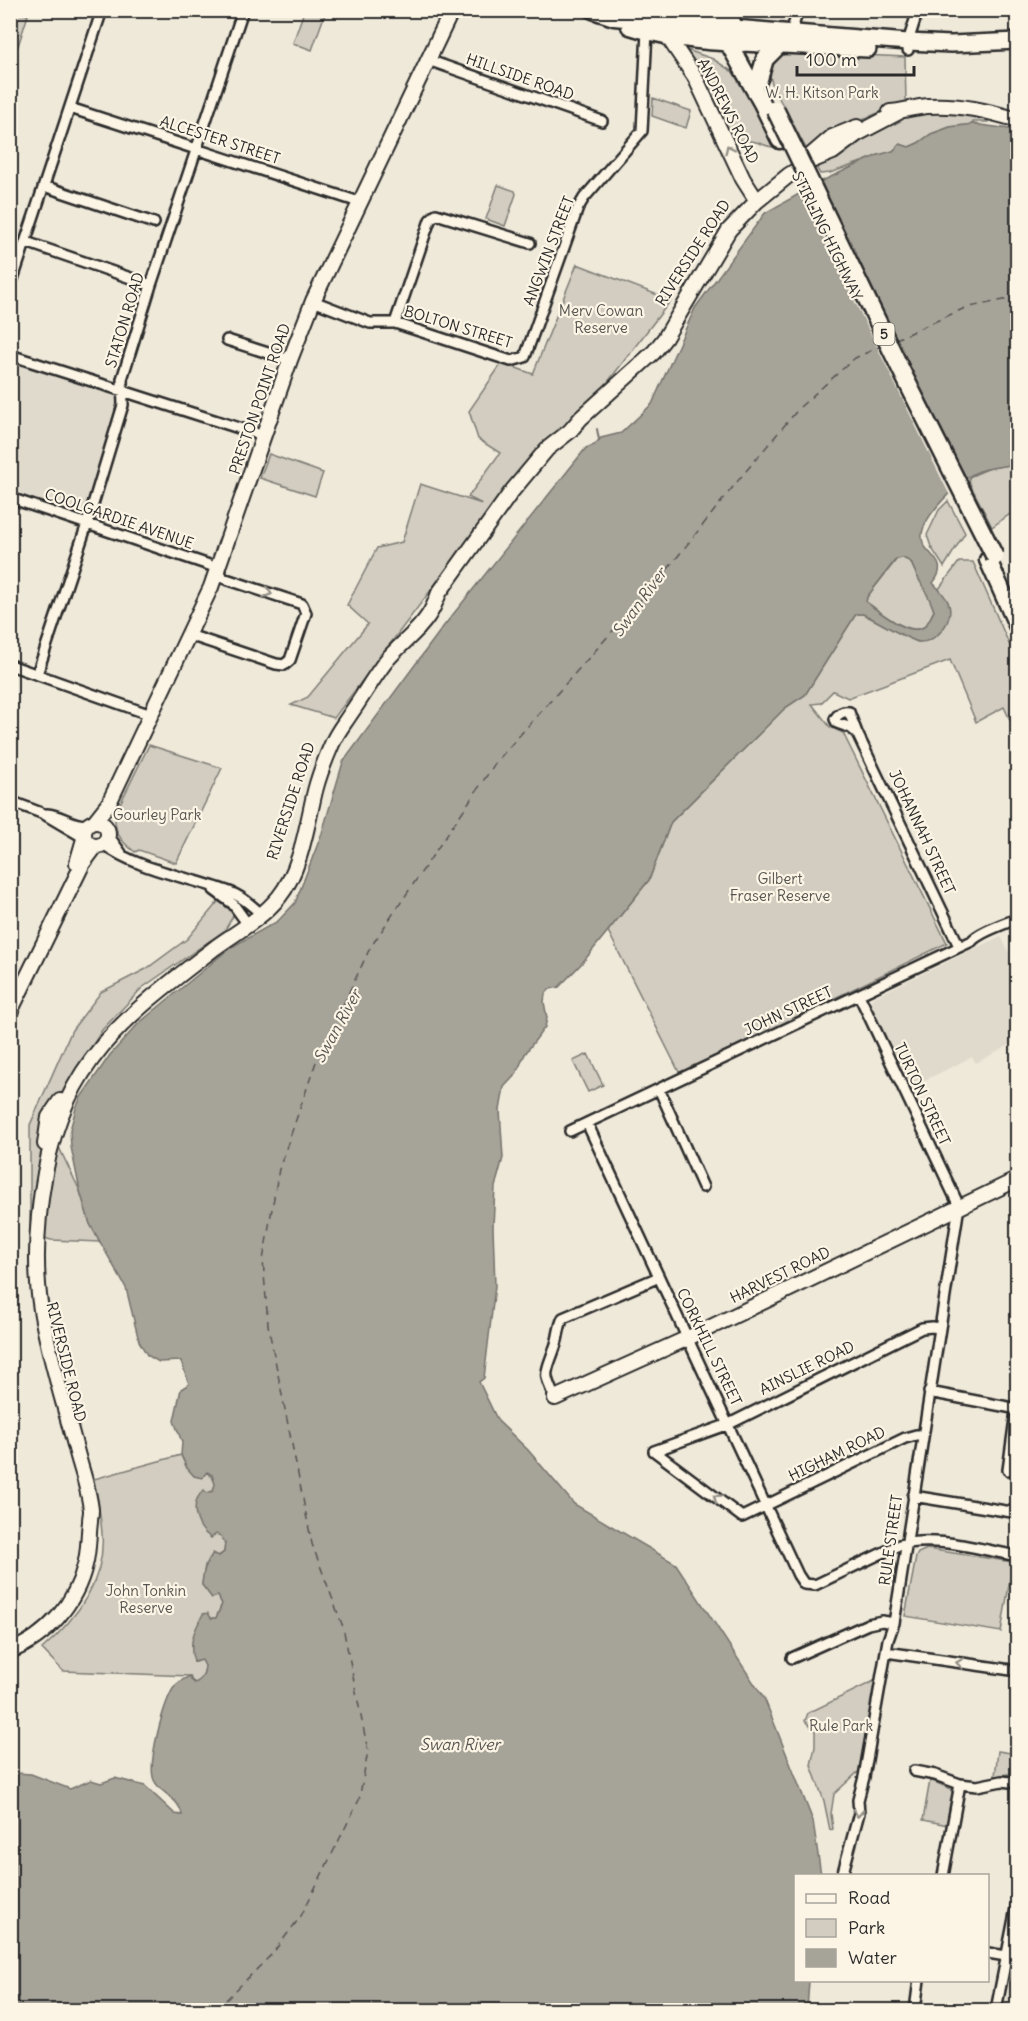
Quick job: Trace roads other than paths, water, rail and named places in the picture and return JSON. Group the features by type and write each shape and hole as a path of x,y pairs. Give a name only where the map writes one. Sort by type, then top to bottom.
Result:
{"highway":[{"path":"593,10 646,32 696,42 718,54 755,81 765,59 779,45"},
{"path":"684,23 696,10"},
{"name":"STIRLING HIGHWAY","path":"710,10 731,35 899,365 991,558 1017,627"},
{"name":"STIRLING HIGHWAY","path":"726,10 731,35"},
{"path":"614,17 684,23 731,35"},
{"path":"696,42 731,35"},
{"name":"STIRLING HIGHWAY","path":"991,558 1017,602"}],"main road":[{"path":"731,35 791,33 967,51 1017,49"},
{"path":"731,35 779,45 908,46 1017,41"}],"street":[{"path":"10,288 102,10"},
{"name":"STATON ROAD","path":"37,674 87,524 123,405 122,379 151,285 243,10"},
{"name":"PRESTON POINT ROAD","path":"10,1012 189,635 218,568 290,360 313,302 452,10"},
{"path":"791,33 798,10"},
{"path":"908,46 918,10"},
{"name":"ANGWIN STREET","path":"525,357 578,208 642,131 646,32"},
{"name":"ANDREWS ROAD","path":"668,37 695,77 755,198"},
{"name":"HILLSIDE ROAD","path":"428,60 602,121"},
{"name":"RIVERSIDE ROAD","path":"10,1651 28,1643 47,1629 71,1599 85,1566 89,1547 90,1521 85,1512 42,1344 33,1299 32,1221 46,1125 79,1070 104,1035 137,1003 279,897 291,877 328,754 338,730 365,690 387,660 429,615 439,593 523,476 547,450 570,431 659,345 729,230 755,198 811,161 833,152 857,134 899,112 928,106 957,106 1017,120"},
{"name":"ALCESTER STREET","path":"70,108 360,202"},
{"path":"44,186 154,223"},
{"path":"395,323 430,220 434,215 443,214 530,243"},
{"path":"26,242 151,285"},
{"name":"BOLTON STREET","path":"313,302 370,322 395,323 511,361 525,357"},
{"path":"227,340 290,360"},
{"path":"10,355 264,436"},
{"name":"COOLGARDIE AVENUE","path":"10,498 218,568 223,578 302,604 306,613 290,660 284,665 189,635"},
{"path":"10,665 151,715"},
{"name":"JOHANNAH STREET","path":"857,733 959,945"},
{"path":"10,801 44,814 55,815 95,834 122,855 227,891 258,912"},
{"name":"PRESTON POINT ROAD","path":"10,999 38,947 78,861 95,834"},
{"path":"210,886 232,904 247,922"},
{"name":"JOHN STREET","path":"570,1131 859,995 959,945 972,941 985,931 991,932 1017,918"},
{"name":"TURTON STREET","path":"859,995 958,1206"},
{"path":"659,1089 703,1187"},
{"name":"CORKHILL STREET","path":"587,1123 804,1584 815,1585 906,1543"},
{"name":"HARVEST ROAD","path":"555,1398 688,1338 1017,1179"},
{"name":"RULE STREET","path":"842,1874 857,1824 858,1800 886,1652 894,1623 958,1206"},
{"path":"555,1398 547,1382 546,1371 556,1347 558,1327 563,1318 658,1276"},
{"name":"AINSLIE ROAD","path":"654,1451 729,1424 922,1328 932,1326 939,1328"},
{"path":"929,1392 1017,1407 1008,1470"},
{"name":"HIGHAM ROAD","path":"654,1451 742,1517 905,1438 923,1435"},
{"path":"913,1496 1017,1513"},
{"path":"906,1543 936,1542 1017,1556"},
{"path":"792,1658 868,1624 882,1621 894,1623"},
{"path":"886,1652 1017,1671"},
{"path":"914,1771 935,1774 960,1784 977,1786 1002,1780 1017,1783"},
{"path":"943,1874 960,1784"},
{"path":"996,2010 1017,1898"},
{"path":"989,1953 1006,1956"},
{"path":"915,2010 919,1982"}],"water":[{"name":"Swan River","path":"973,124 1017,130 1017,462 980,471 968,477 935,509 924,527 923,542 939,568 933,583 945,597 950,609 943,629 932,639 919,642 863,614 856,614 805,695 785,708 671,822 649,880 583,962 559,987 550,989 545,994 547,1018 545,1027 525,1054 516,1074 504,1087 500,1110 503,1158 495,1187 493,1227 495,1286 484,1378 479,1382 498,1421 528,1450 574,1504 676,1564 765,1700 813,1821 821,1874 794,1874 794,1982 809,1982 807,2010 11,2010 10,1768 16,1773 31,1774 70,1789 91,1780 101,1783 115,1778 145,1786 175,1814 182,1815 177,1804 160,1789 154,1780 152,1772 155,1747 166,1704 175,1686 190,1676 195,1683 204,1674 205,1666 202,1660 194,1662 193,1637 203,1614 208,1613 211,1618 216,1618 222,1604 218,1596 212,1598 202,1585 208,1561 213,1553 219,1556 224,1552 225,1543 221,1536 216,1534 211,1538 206,1534 198,1522 195,1508 199,1495 204,1490 207,1493 213,1491 215,1484 212,1475 207,1472 202,1478 194,1476 187,1468 181,1455 182,1442 174,1421 181,1389 189,1384 181,1361 159,1362 147,1355 139,1341 126,1288 90,1224 80,1191 71,1147 70,1130 81,1097 110,1055 138,1024 230,948 278,921 295,903 322,833 343,762 443,627 586,448 594,445 601,438 621,433 652,404 695,308 765,213 824,180 878,155 893,151 900,144 909,147 931,134 950,127","holes":["903,558 911,562 934,611 924,627 910,629 902,626 866,602 867,597 896,559"]}],"waterway":[{"path":"597,429 599,440"}],"park label":[{"name":"W. H. Kitson Park","path":"822,93"},
{"name":"Merv Cowan Reserve","path":"601,320"},
{"name":"Gourley Park","path":"157,815"},
{"name":"Gilbert Fraser Reserve","path":"780,888"},
{"name":"John Tonkin Reserve","path":"146,1600"},
{"name":"Rule Park","path":"841,1726"}]}
